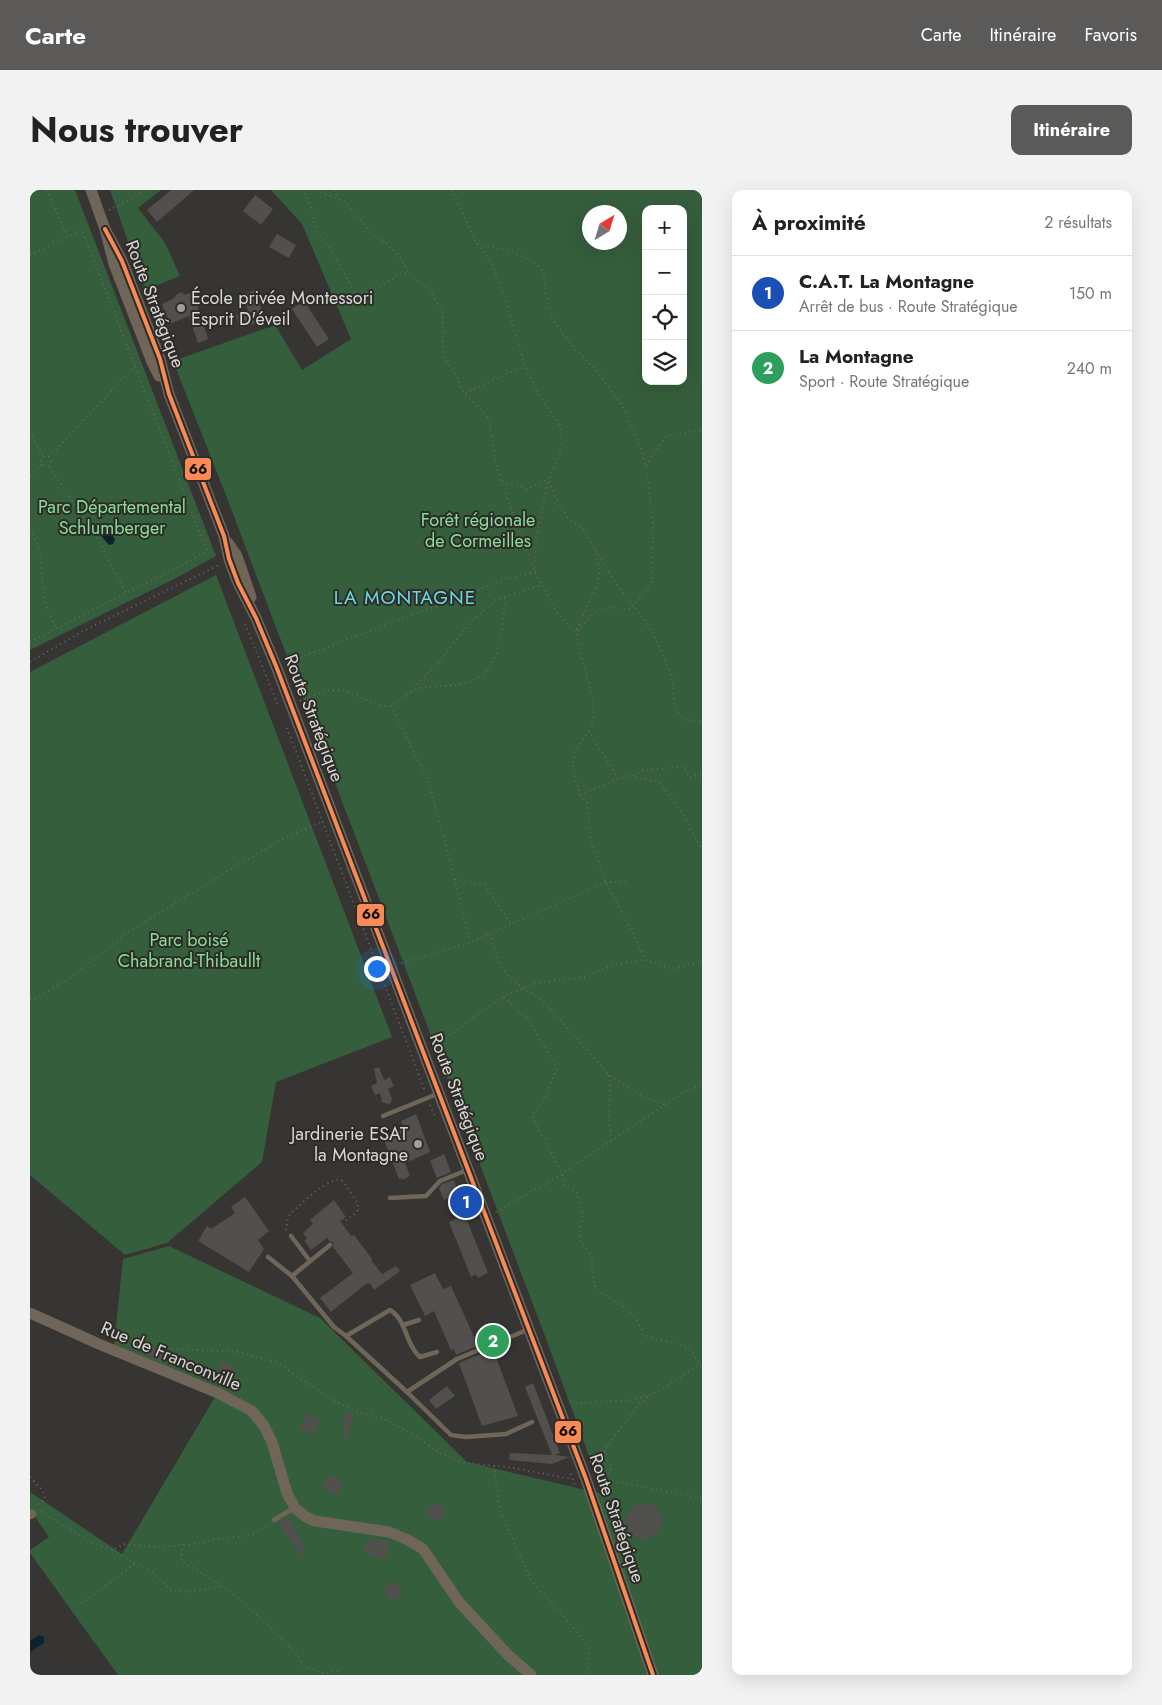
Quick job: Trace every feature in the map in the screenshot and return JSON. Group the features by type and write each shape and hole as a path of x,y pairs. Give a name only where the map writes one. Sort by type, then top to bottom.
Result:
{"street":[{"name":"Route Stratégique","path":"91,190 105,229 114,264 152,362 169,394"},
{"name":"Route Stratégique","path":"105,229 122,261 160,359 169,394 224,536 237,556 256,618 276,666 285,708 424,1054 558,1404 592,1479 652,1675"},
{"name":"Rue de Franconville","path":"30,1313 218,1392 252,1411 264,1426 272,1442 287,1492 295,1508"},
{"path":"295,1508 306,1517 315,1521 388,1532 424,1549 459,1602 508,1656 531,1675"}],"lane":[{"path":"383,1116 439,1093"},
{"path":"390,1198 426,1196 440,1181 468,1170"},
{"path":"291,1236 310,1261"},
{"path":"292,1276 330,1245"},
{"path":"268,1257 292,1276 334,1327 451,1434 466,1437 506,1434 532,1422"},
{"path":"346,1336 390,1310 394,1312 403,1325 410,1344 417,1355 420,1357 437,1352"},
{"path":"403,1325 419,1320"},
{"path":"407,1392 457,1358 529,1330"},
{"path":"274,1520 295,1508"}],"path":[{"path":"47,190 67,236"},
{"path":"109,210 144,190"},
{"path":"301,190 308,198 313,222 319,236 329,247 349,285 358,296 392,280 398,273 411,276"},
{"path":"316,190 345,202 372,234 386,243 398,255 411,276 430,290 443,313 444,354 448,364 458,378 461,389 489,419 495,459 501,481 535,572 558,615 576,632"},
{"path":"334,190 340,199"},
{"path":"452,190 476,243 491,261 506,302 525,366 536,390 561,428 560,453 549,479 536,539 535,572"},
{"path":"30,255 82,230 207,551 30,642"},
{"path":"476,243 512,252 534,262 544,272 545,293 554,320 574,348 598,372 624,409 639,442 646,466 653,522 652,582 634,606 627,610 614,606 596,611 576,632"},
{"path":"48,465 49,457 135,366 141,362 146,364 152,362"},
{"path":"465,393 525,366"},
{"path":"646,466 666,436 702,430"},
{"path":"30,432 43,457 41,459 42,464 30,476"},
{"path":"43,457 49,457"},
{"path":"42,464 48,465 95,534 126,593"},
{"path":"501,481 527,489 549,479"},
{"path":"549,479 553,493 568,518 583,529 616,584 634,606 658,644 672,678 675,707 684,720 702,720"},
{"path":"30,530 40,549 43,590 48,612 56,629"},
{"path":"595,548 599,569 598,582 576,632 592,694 594,717 589,731 576,749 572,765 580,795 587,803 591,842 606,882 645,960"},
{"path":"30,662 84,631 222,564"},
{"path":"262,669 276,666 499,582 535,572"},
{"path":"409,694 474,619 495,600 542,585"},
{"path":"242,616 262,669 285,708 324,691 342,690 382,706 391,706 420,687 457,686 485,673 499,650 505,596"},
{"path":"391,706 428,781 470,942"},
{"path":"287,729 437,1123"},
{"path":"589,731 618,779"},
{"path":"580,795 642,771 684,766 687,774 691,777 702,776"},
{"path":"633,775 659,782 681,810 702,850"},
{"path":"30,999 36,998 70,978 129,932 236,866 281,840 321,822"},
{"path":"455,879 485,885 511,924"},
{"path":"377,968 470,942 606,882 630,882"},
{"path":"489,934 502,968 511,979 546,1005 609,1075 637,1093 665,1105"},
{"path":"412,1057 430,1051 469,1020 504,997 536,983 586,976 611,965 645,960 672,969 702,961"},
{"path":"504,997 530,1022 557,1068 544,1102 532,1116 562,1174 564,1185 577,1193 583,1214 580,1241 592,1255 592,1274 596,1290 631,1312 642,1326 644,1335 691,1350 698,1363 702,1365"},
{"path":"609,1075 612,1090 609,1108 612,1140"},
{"path":"491,1214 562,1174 681,1094 702,1084"},
{"path":"291,1236 285,1230 291,1213 314,1193 336,1179 341,1181 358,1203 357,1212 345,1221"},
{"path":"123,1353 136,1347 238,1352 278,1363 329,1398 355,1411 384,1419 411,1433 441,1454 464,1463 508,1467 573,1479 602,1479 702,1498"},
{"path":"588,1464 604,1450 640,1403 687,1373 698,1363"},
{"path":"558,1404 565,1402 632,1400 651,1395"},
{"path":"592,1479 610,1472 612,1467 605,1456 604,1450"},
{"path":"494,1466 500,1511 531,1580 589,1648 588,1671 593,1675"},
{"path":"570,1470 573,1479"},
{"path":"30,1477 43,1491 45,1499 34,1507 31,1514"},
{"path":"31,1514 40,1510 90,1542 128,1557 134,1564 154,1574 172,1591 188,1592 223,1586"},
{"path":"113,1550 123,1544 159,1547 203,1543 251,1535 268,1527 274,1520"},
{"path":"182,1544 182,1560 223,1586 264,1621 298,1656 304,1666 322,1673 337,1671 341,1675"},
{"path":"77,1606 134,1564"}],"green space":[{"name":"Parc Départemental Schlumberger","path":"30,190 75,190 216,556 176,578 30,650"},
{"path":"110,190 161,190 138,208 165,243 180,276 145,290"},
{"name":"Forêt régionale de Cormeilles","path":"271,190 702,190 702,1675 118,1675 30,1553 30,1550 49,1537 30,1509 30,1492 122,1554 215,1397 113,1355 123,1259 169,1246 320,1318 467,1462 603,1494 545,1336 227,498 173,361 275,325 302,370 351,339 302,224"},
{"name":"Parc boisé Chabrand-Thibaullt","path":"216,575 392,1037 276,1082 262,1162 167,1243 125,1255 30,1175 30,672"}],"water":[{"path":"98,527 106,529 112,535 115,539 113,544 109,545 97,531"},
{"path":"39,1635 44,1637 44,1643 30,1652 30,1641"}],"building":[{"path":"171,190 194,190 157,222 147,210"},
{"path":"255,195 273,209 261,225 243,211"},
{"path":"277,234 296,245 289,258 269,247"},
{"path":"255,290 265,320 240,328 236,315 248,310 243,295"},
{"name":"École privée Montessori Esprit D'éveil","path":"182,292 184,295 193,292 208,339 198,343 189,316 170,324 162,304"},
{"path":"304,301 329,339 317,347 292,309"},
{"path":"379,1067 384,1080 390,1077 394,1086 388,1089 392,1099 391,1103 388,1104 382,1102 380,1093 375,1095 371,1086 377,1083 374,1069"},
{"path":"416,1114 430,1152 405,1163 410,1176 402,1180 401,1178 399,1179 383,1137 404,1129 401,1121"},
{"path":"444,1154 451,1172 437,1178 430,1161"},
{"path":"454,1180 459,1194 444,1200 439,1188 442,1184"},
{"path":"245,1197 269,1231 258,1240 264,1249 249,1272 198,1241 207,1226 211,1229 235,1213 231,1207"},
{"path":"334,1200 346,1217 340,1221 351,1236 354,1235 382,1274 396,1266 400,1271 374,1290 370,1283 367,1283 331,1312 320,1298 353,1273 333,1247 333,1242 327,1238 311,1250 304,1240 307,1239 303,1233 313,1224 310,1220"},
{"path":"465,1215 488,1273 478,1278 476,1274 471,1277 449,1222"},
{"path":"435,1273 443,1289 451,1286 477,1346 456,1355 454,1349 451,1350 434,1311 425,1316 410,1285"},
{"path":"149,1348 166,1349 161,1361 146,1355"},
{"path":"493,1349 518,1416 482,1426 459,1363"},
{"path":"222,1361 234,1365 231,1375 219,1371"},
{"path":"533,1383 560,1453 555,1455 570,1457 552,1464 509,1460 510,1453 552,1455 525,1387"},
{"path":"447,1386 455,1396 436,1409 429,1400"},
{"path":"354,1411 347,1439 344,1439 343,1415"},
{"path":"307,1413 320,1420 312,1435 299,1428"},
{"path":"329,1475 343,1482 337,1495 322,1487"},
{"path":"434,1502 446,1510 437,1523 426,1515"},
{"path":"644,1503 651,1504 657,1508 661,1514 661,1528 657,1534 651,1538 644,1539 637,1538 631,1534 627,1528 626,1521 627,1514 631,1508 637,1504"},
{"path":"289,1517 308,1553 302,1557 278,1522"},
{"path":"372,1538 390,1541 385,1560 363,1553 367,1543 370,1543"},
{"path":"397,1581 403,1595 390,1601 384,1588"}],"transit line":[{"name":"66","path":"105,229 122,261 160,359 169,394 224,536 229,559 238,583 256,618 276,666 586,1479 653,1675"}],"place":[{"name":"École privée Montessori Esprit D'éveil","path":"181,308"},
{"name":"Jardinerie ESAT la Montagne","path":"418,1144"},
{"name":"C.A.T. La Montagne","path":"466,1202"},
{"name":"La Montagne","path":"493,1341"}],"district":[{"name":"LA MONTAGNE","path":"405,597"}]}
